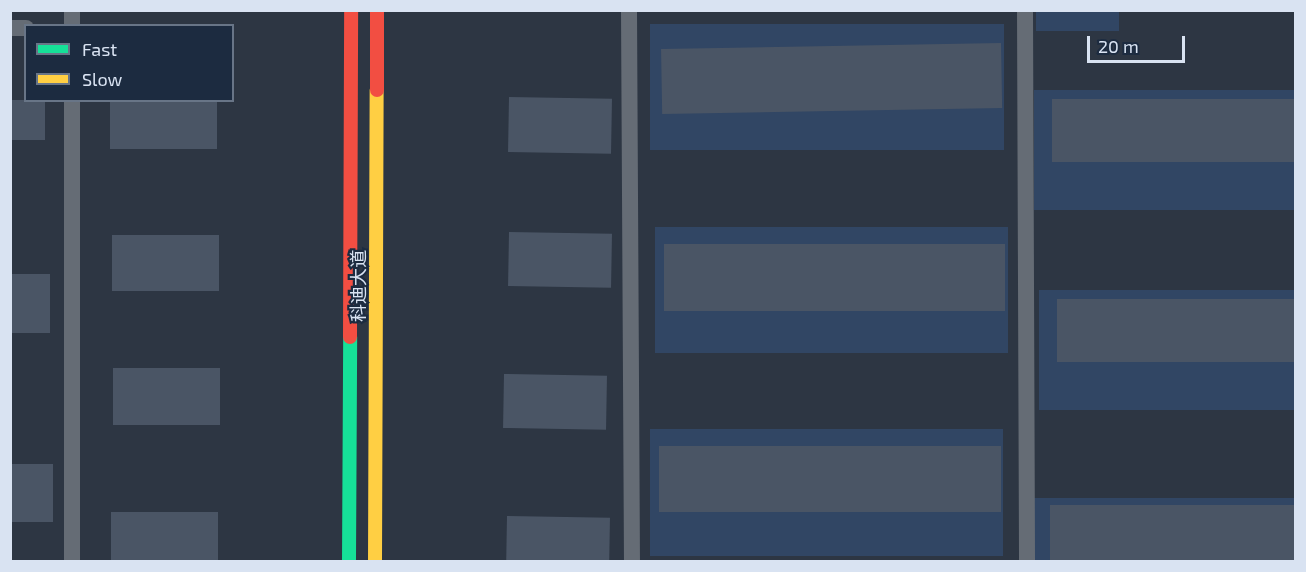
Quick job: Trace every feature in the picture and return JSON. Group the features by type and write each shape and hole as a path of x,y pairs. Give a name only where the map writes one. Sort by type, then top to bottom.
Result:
{"main road":[{"name":"科迪大道","path":"349,561 351,10"},
{"name":"科迪大道","path":"375,561 376,10"}],"lane":[{"path":"629,10 632,561"},
{"path":"1025,10 1027,561"},
{"path":"72,102 72,561"}],"shaded area":[{"path":"1036,11 1119,11 1119,31 1036,31"},
{"path":"650,24 1004,24 1004,150 650,150"},
{"path":"1034,90 1295,90 1295,210 1034,210"},
{"path":"655,227 1008,227 1008,353 655,353"},
{"path":"1039,290 1295,290 1295,410 1039,410"},
{"path":"650,429 1003,429 1003,556 650,556"},
{"path":"1034,498 1295,498 1295,561 1034,561"}],"building":[{"path":"1001,43 1002,108 662,114 661,49"},
{"path":"509,97 612,99 611,154 508,152"},
{"path":"1052,99 1296,99 1296,162 1052,162"},
{"path":"10,100 45,102 45,140 10,140"},
{"path":"110,102 217,102 217,149 110,149"},
{"path":"509,232 612,234 611,288 508,286"},
{"path":"112,235 219,235 219,291 112,291"},
{"path":"664,244 1005,244 1005,311 664,311"},
{"path":"10,274 50,274 50,333 10,333"},
{"path":"1057,299 1296,299 1296,362 1057,362"},
{"path":"113,368 220,368 220,425 113,425"},
{"path":"504,374 607,376 606,430 503,428"},
{"path":"659,446 1001,446 1001,512 659,512"},
{"path":"10,464 53,464 53,522 10,522"},
{"path":"1050,505 1296,505 1296,561 1050,561"},
{"path":"111,512 218,512 218,561 111,561"},
{"path":"507,516 610,518 609,562 506,561"}],"traffic: fast":[{"path":"349,562 350,337"}],"traffic: slow":[{"path":"375,562 377,90"}],"traffic: jam":[{"path":"350,337 351,10"},
{"path":"377,10 377,90"}]}
